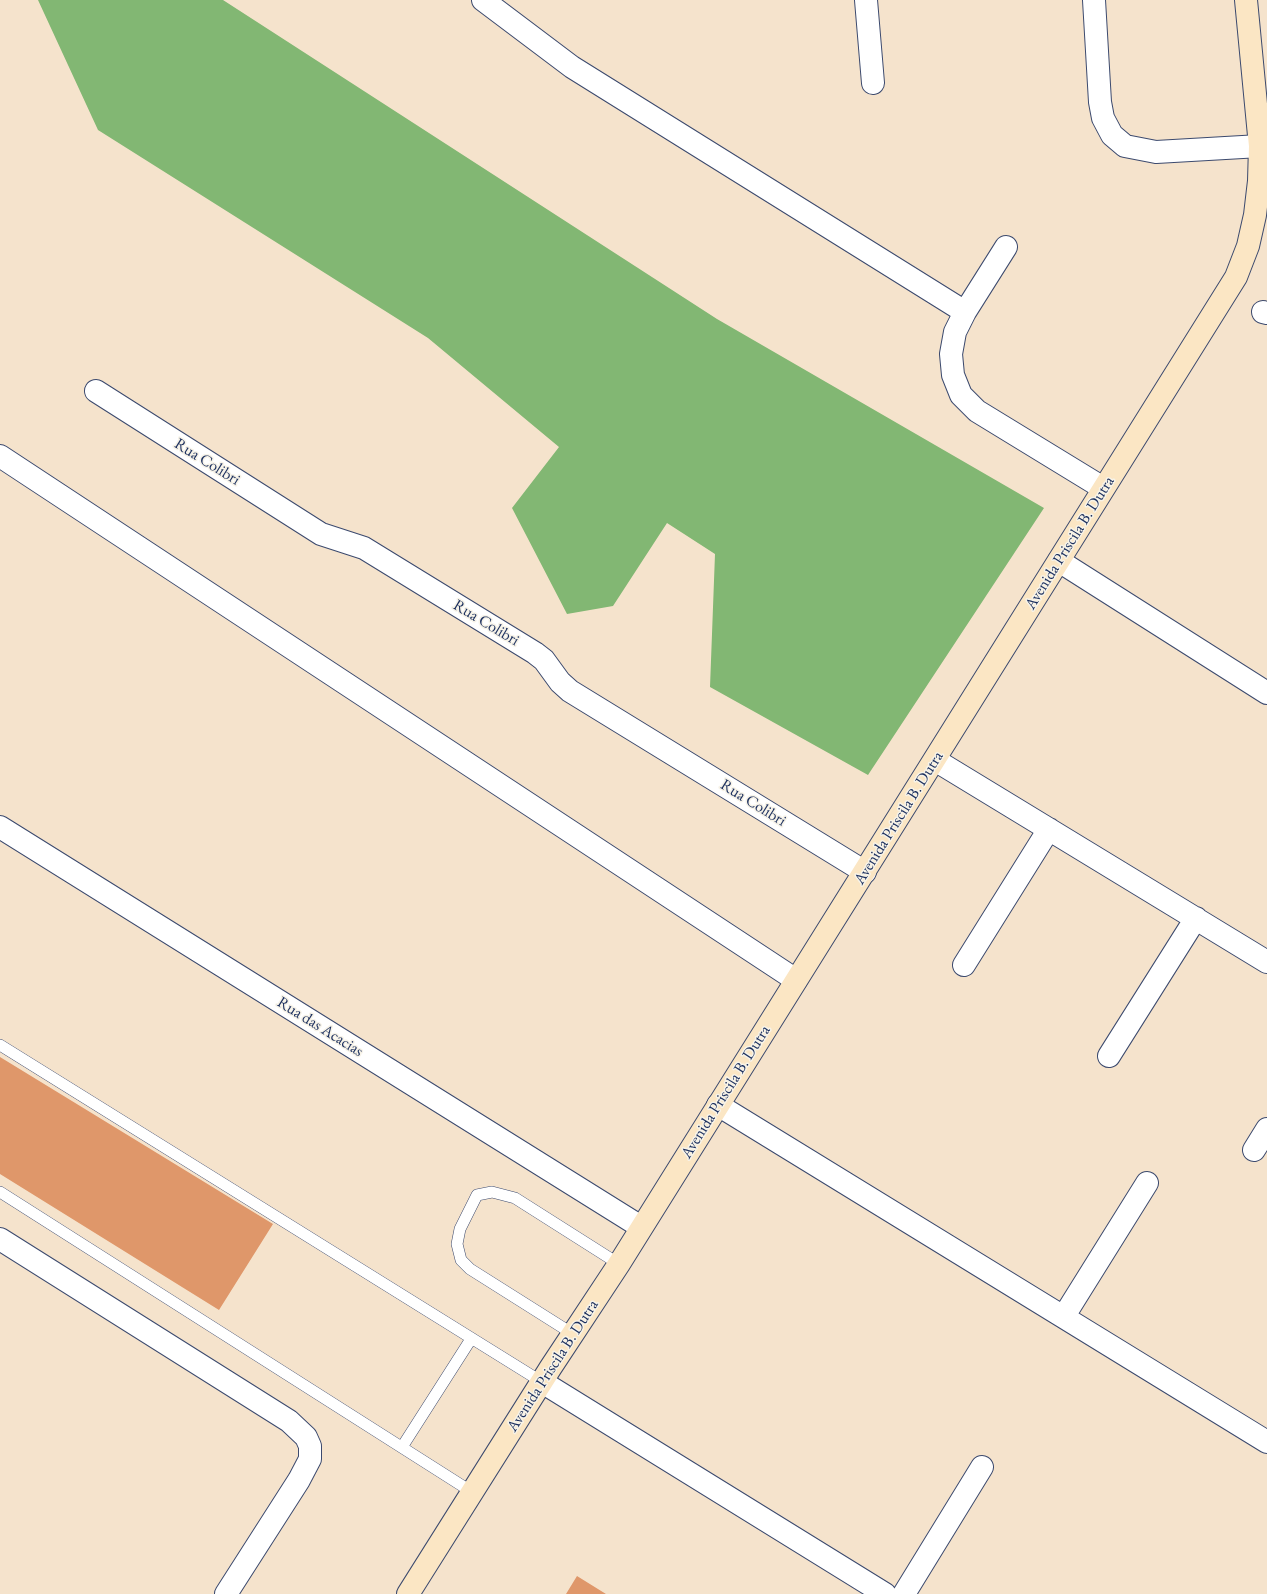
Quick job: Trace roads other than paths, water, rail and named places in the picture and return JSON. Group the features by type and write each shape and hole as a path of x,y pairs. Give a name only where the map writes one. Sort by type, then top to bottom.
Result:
{"street":[{"path":"483,0 572,67 965,312"},
{"path":"866,0 873,83"},
{"path":"1094,0 1100,102 1103,118 1112,135 1126,146 1156,152 1260,146"},
{"name":"Avenida Priscila B. Dutra","path":"408,1594 542,1382 619,1264 1236,277 1248,246 1255,215 1259,181 1260,146 1246,0"},
{"path":"1006,247 965,312 955,332 951,354 952,375 961,395 977,411 1103,488"},
{"name":"Rua Colibri","path":"96,391 321,534 330,539 353,543 364,548 535,653 544,660 560,682 570,691 865,872"},
{"path":"0,456 796,980"},
{"path":"1059,561 1267,693"},
{"path":"935,760 1267,962"},
{"name":"Rua das Acacias","path":"0,827 641,1227"},
{"path":"964,966 1049,829"},
{"path":"1109,1056 1196,918"},
{"path":"718,1105 1267,1442"},
{"path":"1254,1150 1267,1129"},
{"path":"1064,1316 1147,1183"},
{"path":"0,1239 289,1421 306,1437 310,1446 310,1459 299,1480 226,1594"},
{"path":"542,1382 885,1594"},
{"path":"904,1594 982,1467"}],"lane":[{"path":"0,1045 542,1382"},
{"path":"0,1192 472,1492"},
{"path":"573,1334 470,1269 460,1260 457,1244 460,1229 477,1195 492,1192 515,1198 619,1264"},
{"path":"402,1447 471,1339"}]}
